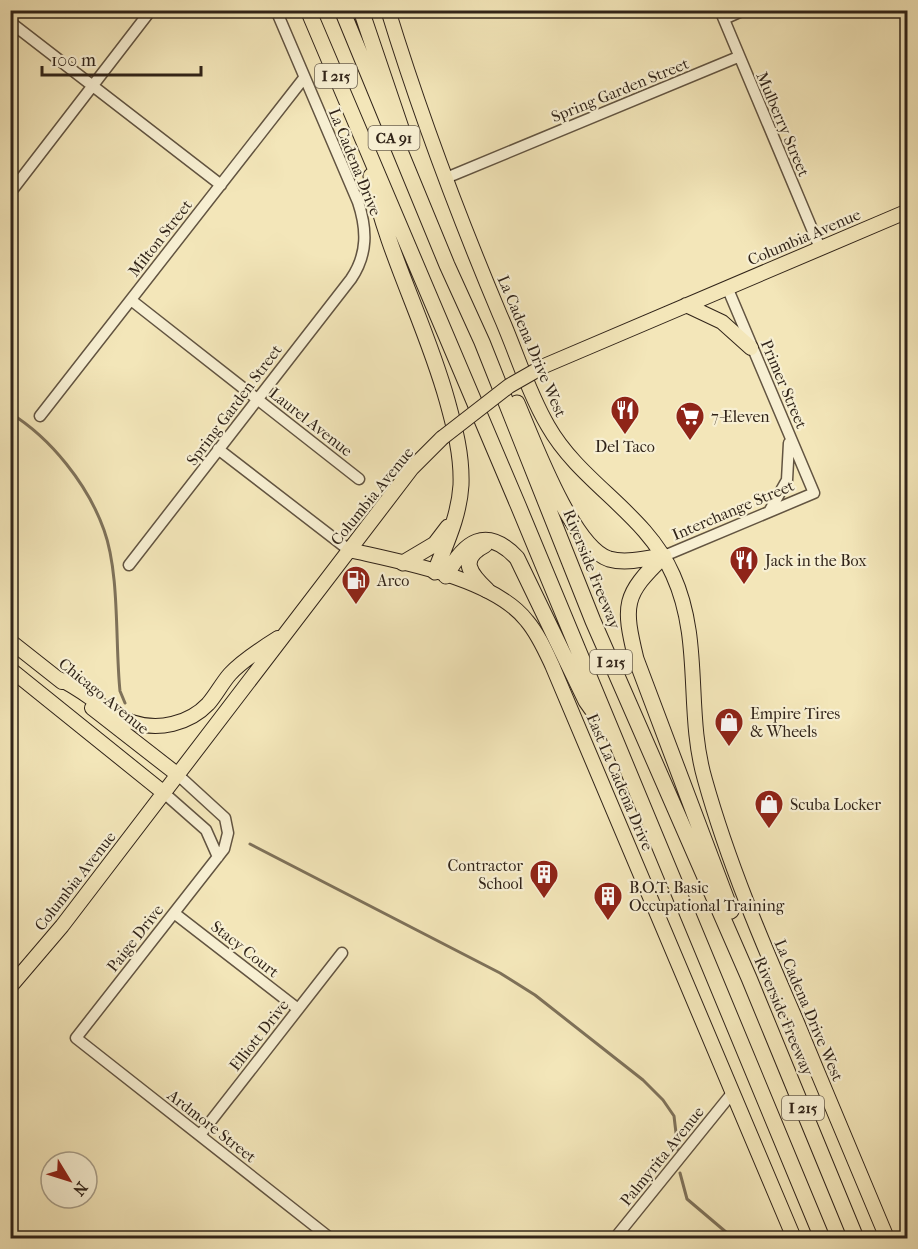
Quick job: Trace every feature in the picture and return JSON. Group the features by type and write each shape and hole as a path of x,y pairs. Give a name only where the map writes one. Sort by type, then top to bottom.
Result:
{"highway":[{"name":"I 215","path":"308,10 620,750 822,1239"},
{"name":"Riverside Freeway","path":"342,10 447,265 482,342 593,621 749,978 856,1239"},
{"name":"I 215","path":"361,10 447,265"},
{"path":"364,141 377,204 436,359 460,447 461,487 440,574"},
{"path":"482,342 501,366 550,477 586,542 598,554 611,559 626,561 664,556"},
{"path":"403,563 435,544 456,514"},
{"path":"440,574 468,544 479,540 500,544 518,558 586,701 620,750"},
{"path":"488,590 470,572 471,556 486,544 500,544"},
{"path":"664,556 634,587 628,603 627,620 636,659 692,813 750,955 749,978"}],"main road":[{"name":"La Cadena Drive West","path":"388,10 415,95 467,237 546,423 580,470 637,520 664,556 686,606 693,650 696,737 708,792 766,951 887,1239"},
{"name":"Columbia Avenue","path":"10,987 62,926 412,468 442,438 492,398 544,366 908,211"},
{"path":"686,305 722,322 752,348"},
{"name":"East La Cadena Drive","path":"349,550 403,563 488,590 515,608 527,620 547,655 794,1239"},
{"path":"57,678 73,685 133,723 156,727 170,725 186,720 207,705 231,673 286,633"},
{"name":"Chicago Avenue","path":"10,641 178,775"},
{"path":"10,669 164,793"}],"street":[{"path":"10,193 151,10"},
{"name":"La Cadena Drive","path":"276,10 364,219 365,244 361,261"},
{"path":"722,15 744,10"},
{"name":"Mulberry Street","path":"722,15 820,248"},
{"path":"10,22 221,185"},
{"name":"Spring Garden Street","path":"446,178 738,57"},
{"name":"Milton Street","path":"40,416 304,78"},
{"name":"Spring Garden Street","path":"129,565 351,279 361,261"},
{"name":"Primer Street","path":"727,287 814,493"},
{"name":"Laurel Avenue","path":"131,300 359,479"},
{"path":"769,512 787,480 790,469 788,434"},
{"path":"218,448 349,550"},
{"name":"Interchange Street","path":"664,556 814,493"},
{"name":"Paige Drive","path":"76,1038 218,857 228,833 225,818 178,775"},
{"path":"164,793 206,830 218,857"},
{"name":"Stacy Court","path":"174,913 298,1009"},
{"name":"Elliott Drive","path":"200,1135 342,953"},
{"name":"Ardmore Street","path":"76,1038 330,1239"},
{"name":"Palmyrita Avenue","path":"615,1239 733,1092"}],"waterway":[{"path":"10,413 54,449 88,496 104,530 113,567 120,691 125,703"},
{"path":"250,844 500,973 535,995 643,1080 663,1100 674,1116 678,1150"},
{"path":"680,1173 687,1199 733,1238"}],"place":[{"name":"Del Taco","path":"625,436"},
{"name":"7-Eleven","path":"690,442"},
{"name":"Jack in the Box","path":"744,586"},
{"name":"Arco","path":"356,606"},
{"name":"Empire Tires & Wheels","path":"729,748"},
{"name":"Scuba Locker","path":"769,830"},
{"name":"Contractor School","path":"544,900"},
{"name":"B.O.T. Basic Occupational Training","path":"608,922"}]}
